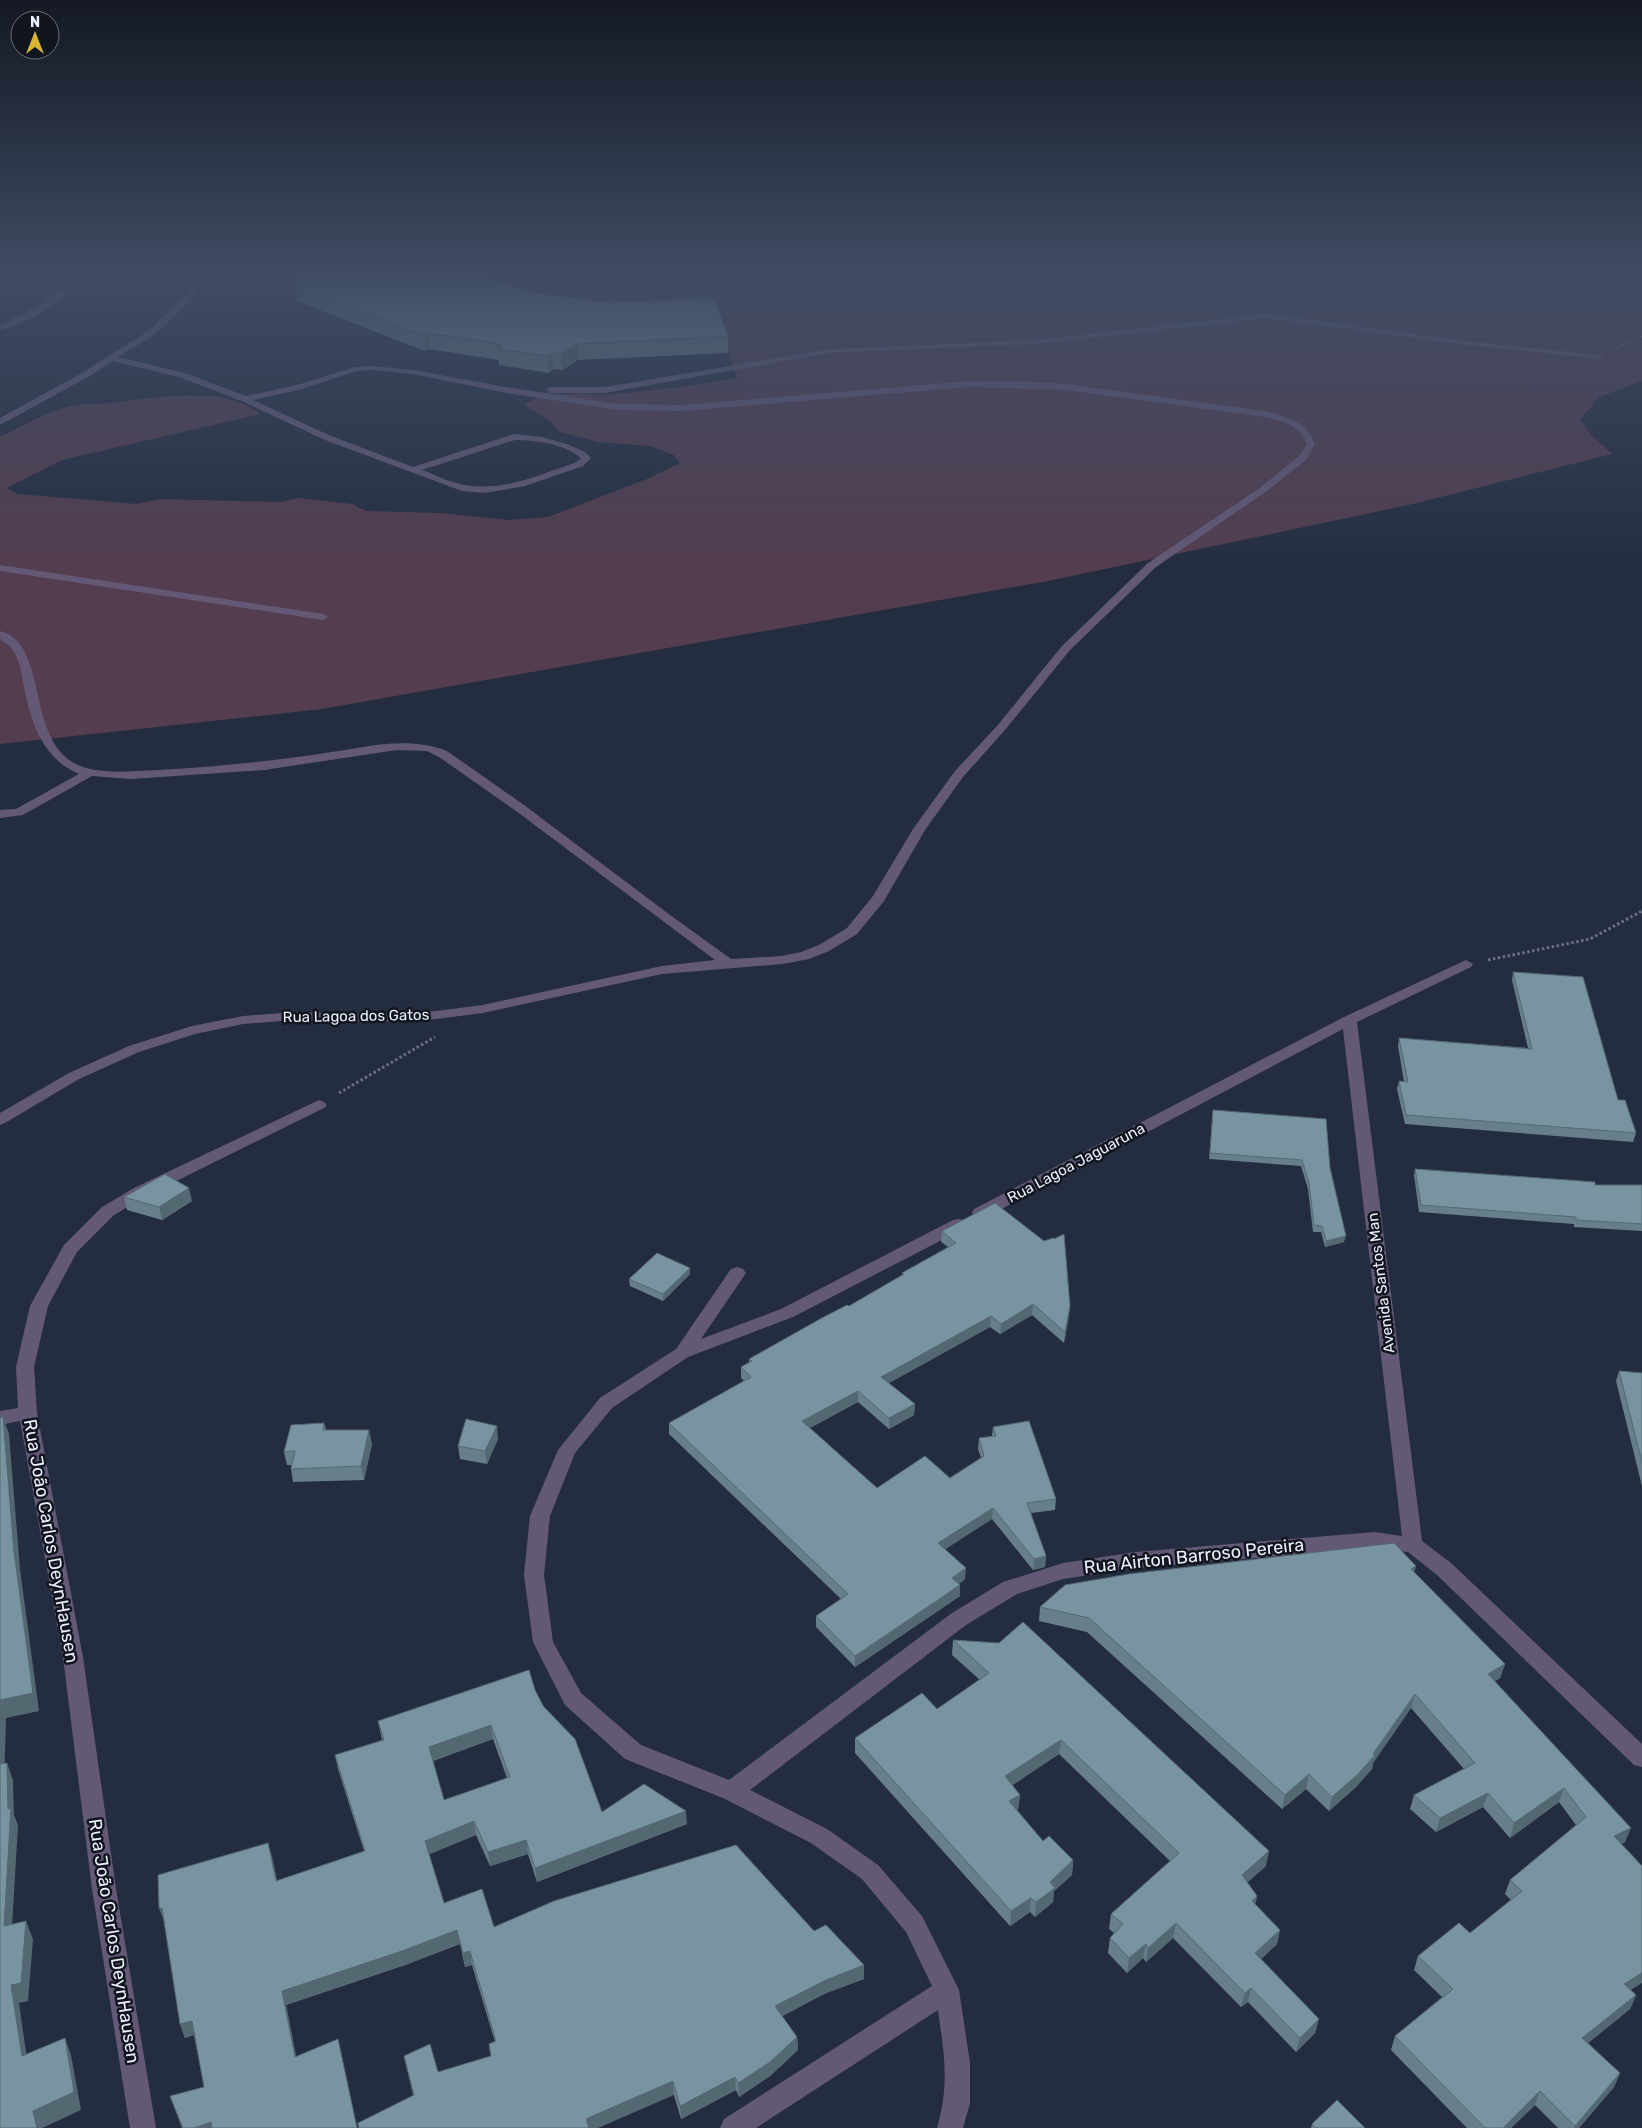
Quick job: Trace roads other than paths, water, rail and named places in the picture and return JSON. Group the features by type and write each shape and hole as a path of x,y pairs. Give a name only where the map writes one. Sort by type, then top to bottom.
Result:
{"street":[{"path":"0,422 91,371"},
{"path":"166,371 182,375 244,399 328,438 412,470 462,488 485,490 522,484 580,464 586,458 581,453 540,438 523,436 514,437 412,470"},
{"path":"244,399 299,387 348,371"},
{"path":"406,371 506,390 605,390 713,371"},
{"name":"Rua Lagoa dos Gatos","path":"0,1120 74,1076 134,1049 192,1030 243,1020 294,1016 378,1018 436,1016 483,1009 662,970 782,960 804,956 824,948 852,931 879,898 918,830 959,774 1001,728 1066,648 1152,565 1264,489 1303,458 1311,444 1309,435 1301,426 1265,414 1066,387 969,384 748,404 659,409 609,406 506,390"},
{"path":"0,568 323,617"},
{"path":"0,634 17,647 25,664 42,732 55,753 72,766 91,772 131,775 193,772 264,766 397,746 429,748 443,754 520,808 728,963"},
{"path":"0,814 19,812 91,772"},
{"name":"Rua Lagoa Jaguaruna","path":"682,1353 787,1313 1349,1020 1466,964"},
{"name":"Avenida Santos Man","path":"1349,1020 1413,1546"},
{"name":"Rua João Carlos DeynHausen","path":"143,2128 104,1889 73,1657 28,1413 25,1367 38,1306 70,1249 108,1211 132,1196 319,1105"},
{"path":"737,1273 682,1353 606,1403 567,1450 540,1516 534,1575 543,1642 573,1699 633,1752 730,1791 819,1836 870,1872 914,1924 947,1990 958,2063 957,2103 950,2128"},
{"path":"0,1418 28,1413"},
{"name":"Rua Airton Barroso Pereira","path":"730,1791 959,1619 1010,1588 1063,1571 1136,1560 1375,1540 1413,1546 1444,1569 1642,1758"},
{"path":"733,2128 947,1990"}]}
